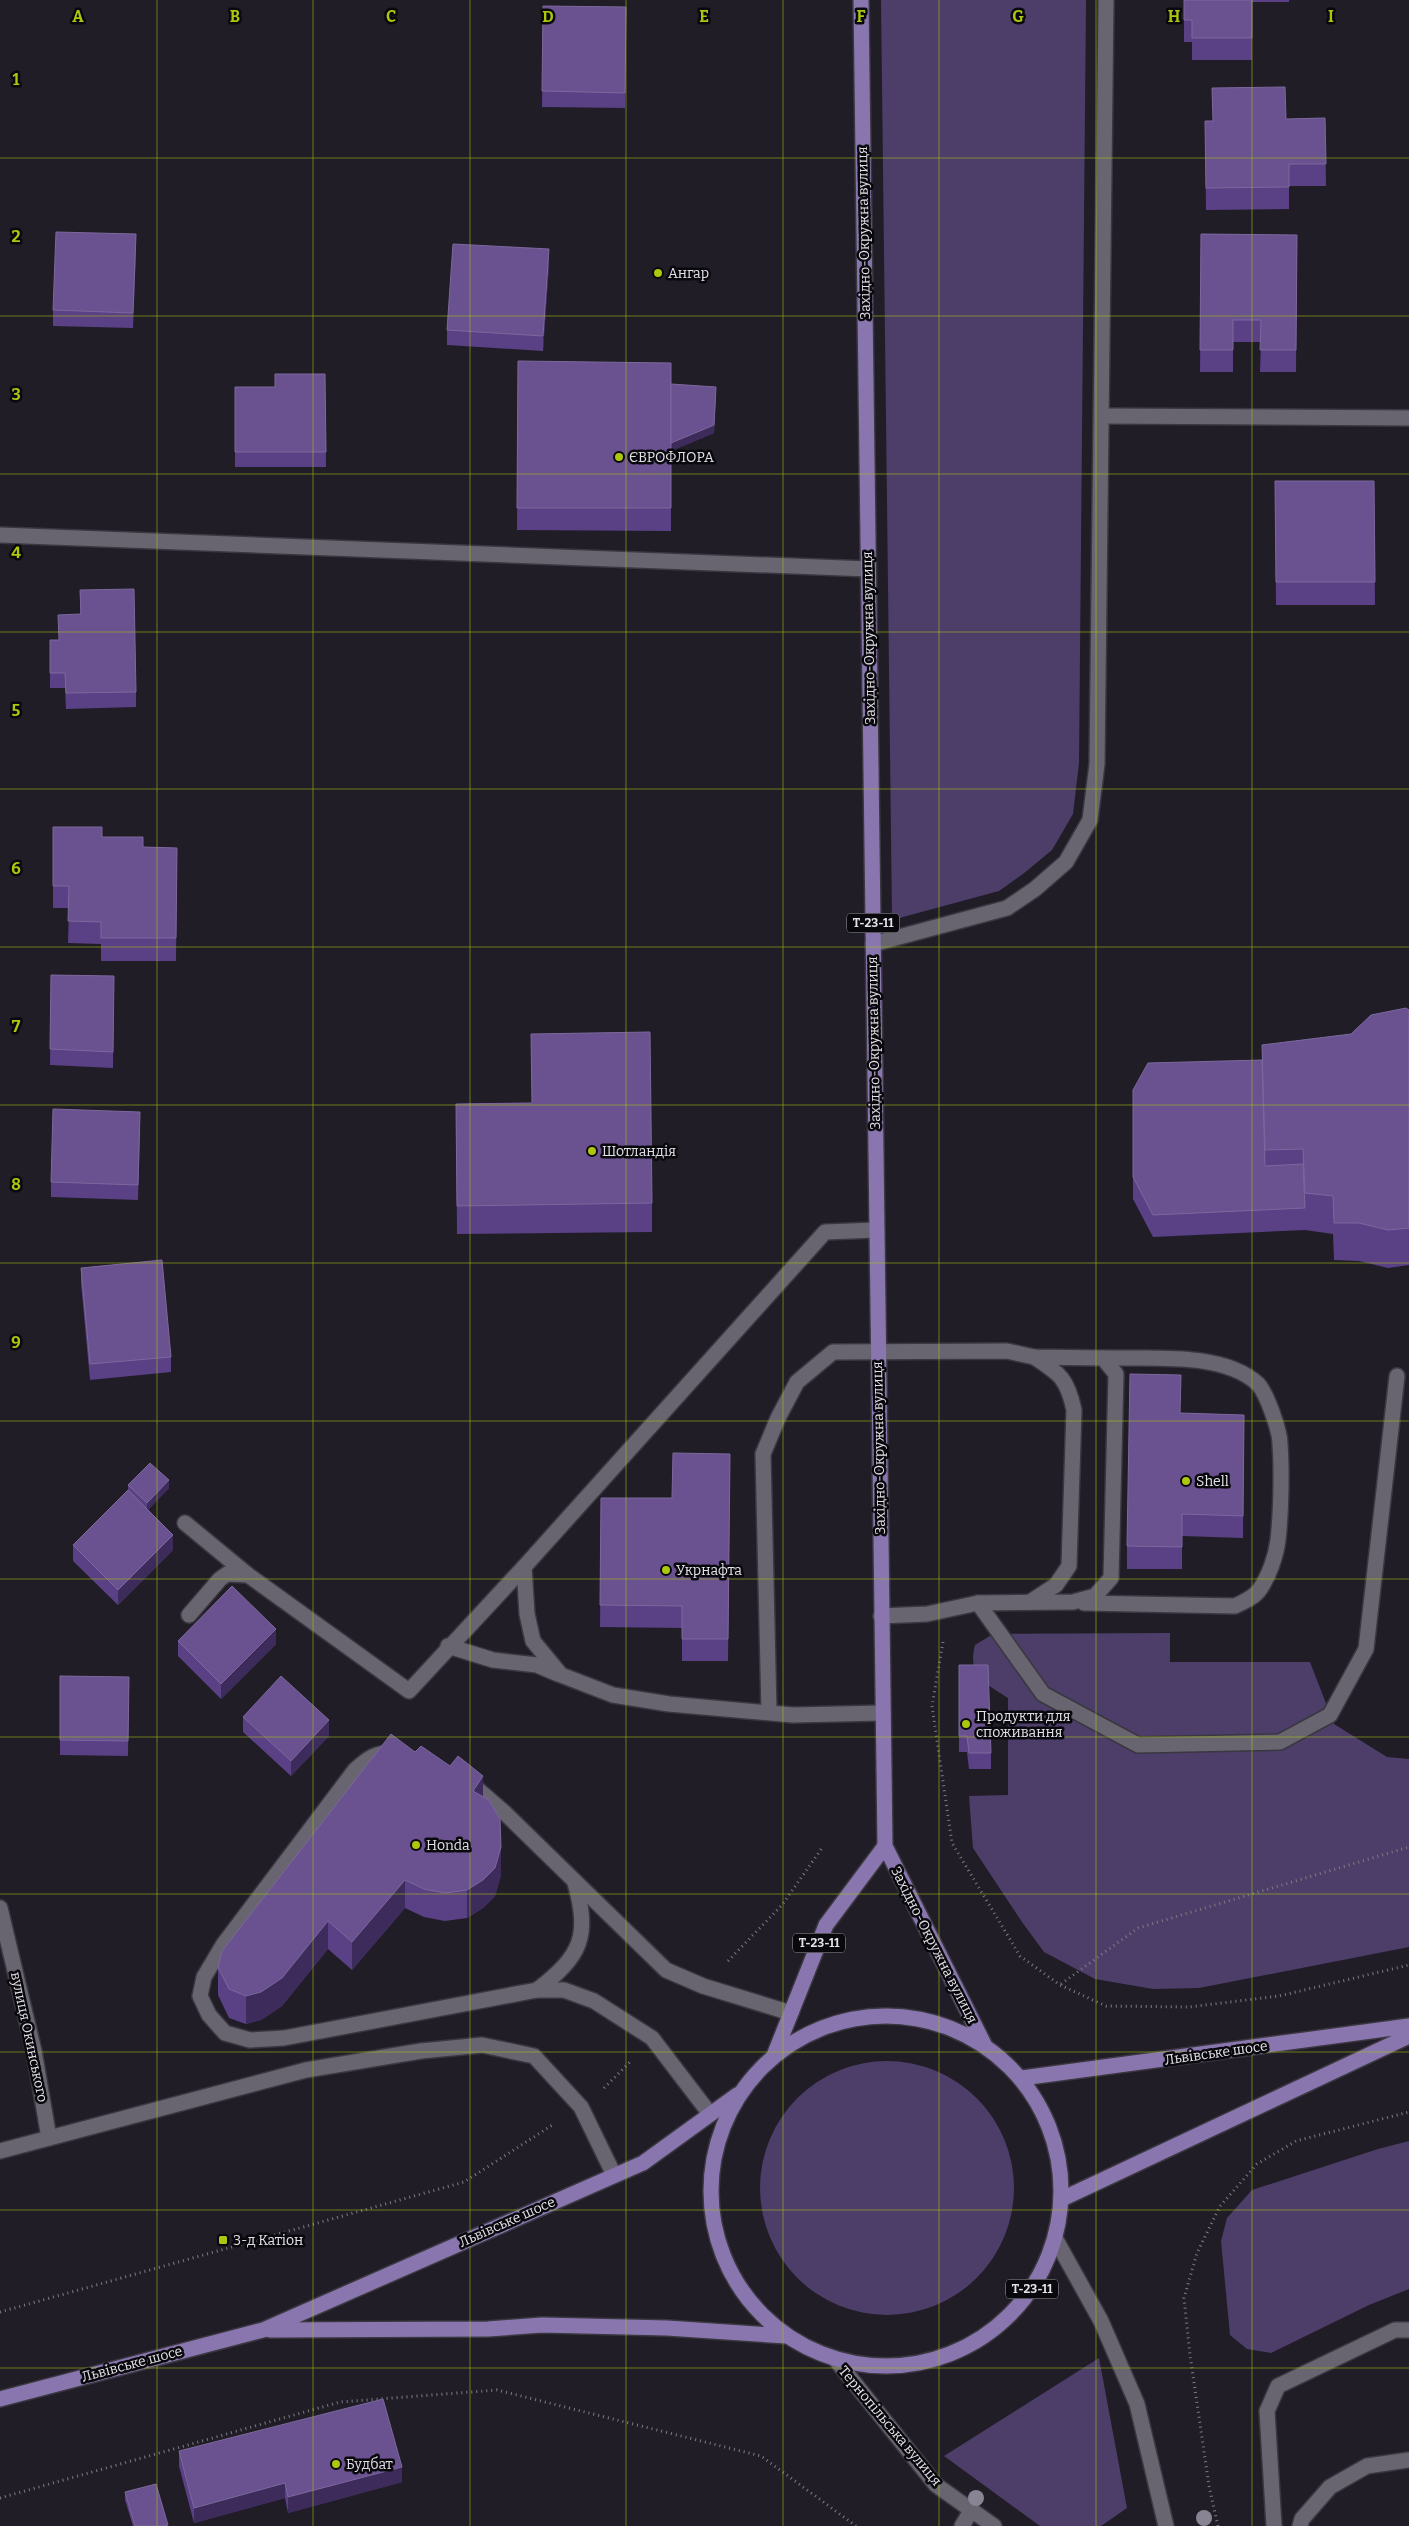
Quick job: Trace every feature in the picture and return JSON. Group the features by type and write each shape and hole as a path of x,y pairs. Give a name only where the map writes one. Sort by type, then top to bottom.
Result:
{"main road":[{"name":"Західно-Окружна вулиця","path":"861,0 885,1846 984,2044"},
{"name":"Західно-Окружна вулиця","path":"775,2054 826,1924 885,1846"},
{"name":"Т-23-11","path":"878,2015 934,2021 984,2044 1022,2078 1051,2128 1064,2198 1056,2240 1032,2289 995,2330 946,2357 891,2367 836,2360 786,2336 746,2299 720,2251 709,2198 715,2144 738,2094 775,2054 824,2026 878,2015"},
{"name":"Львівське шосе","path":"1022,2078 1409,2026"},
{"path":"1064,2198 1409,2036"},
{"name":"Львівське шосе","path":"0,2399 264,2330 643,2163 738,2094"},
{"name":"Львівське шосе","path":"264,2330 488,2329 542,2325 667,2328 786,2336"}],"street":[{"path":"873,944 1007,908 1035,889 1066,862 1090,820 1097,764 1106,0"},
{"path":"1102,416 1409,418"},
{"path":"0,535 868,569"},
{"path":"185,1523 248,1575 409,1691 448,1646 524,1567 824,1232 876,1230"},
{"path":"769,1711 763,1454 778,1418 797,1382 833,1352 1007,1351 1034,1357 1202,1360 1231,1368 1258,1385 1272,1412 1280,1443 1278,1541 1268,1573 1258,1591 1246,1601 1235,1606 1072,1602 978,1603 927,1614 881,1616"},
{"path":"1030,1602 1056,1585 1069,1566 1074,1410 1069,1388 1057,1372 1034,1357"},
{"path":"1072,1602 1094,1596 1111,1578 1116,1374 1103,1358"},
{"path":"978,1603 1043,1694 1138,1745 1280,1742 1322,1720 1330,1715 1366,1649 1397,1376"},
{"path":"524,1567 527,1614 533,1641 561,1676"},
{"path":"189,1615 220,1579 227,1574 248,1575"},
{"path":"448,1646 493,1660 537,1665 613,1695 669,1704 769,1711 794,1715 883,1713"},
{"path":"412,1755 383,1752 369,1757 355,1770 223,1945 204,1976 200,1996 208,2015 225,2033 250,2040 284,2038 537,1990 564,1990 594,2002 652,2038 710,2114"},
{"path":"453,1771 461,1775 505,1813 666,1970 703,1986 791,2013"},
{"path":"537,1990 558,1974 577,1951 582,1930 582,1908 575,1881"},
{"name":"вулиця Окинського","path":"0,1908 34,2050 49,2138"},
{"path":"0,2151 306,2070 421,2051 482,2045 534,2056 581,2107 614,2175"},
{"name":"Т-23-11","path":"1056,2240 1101,2321 1137,2404 1166,2526"},
{"path":"1274,2526 1267,2411 1278,2386 1395,2330 1409,2330"},
{"name":"Тернопільська вулиця","path":"836,2360 936,2485 994,2526"},
{"path":"1300,2526 1302,2519 1330,2487 1367,2466 1409,2460"},
{"path":"962,2526 972,2509"}],"path":[{"path":"948,1609 932,1706 952,1843 1020,1956 1060,1985 1106,2006 1189,2007 1278,1996 1409,1965"},
{"path":"1060,1985 1138,1928 1409,1847"},
{"path":"1218,2526 1205,2458 1184,2298 1197,2253 1220,2206 1257,2164 1296,2141 1409,2112"},
{"path":"0,2312 464,2182"},
{"path":"0,2498 340,2402 497,2390 761,2456 856,2526"}],"shaded area":[{"path":"881,0 1086,0 1079,763 1073,814 1052,850 999,891 892,920"},
{"path":"1170,1633 1170,1662 1310,1662 1334,1724 1387,1757 1409,1759 1409,1947 1199,1988 1153,1989 1095,1979 1044,1952 973,1848 969,1796 1008,1795 1008,1698 985,1683 976,1671 973,1655 975,1645 993,1634"},
{"path":"887,2061 912,2064 935,2071 947,2076 977,2098 999,2128 1004,2140 1011,2163 1014,2188 1011,2213 1004,2236 999,2248 977,2278 947,2300 935,2305 912,2312 887,2315 862,2312 839,2305 827,2300 797,2278 775,2248 770,2236 763,2213 760,2188 763,2163 770,2140 775,2128 797,2098 827,2076 839,2071 862,2064"},
{"path":"1409,2141 1409,2289 1369,2305 1271,2353 1247,2349 1230,2335 1221,2241 1227,2218 1252,2190 1378,2149"},
{"path":"1099,2358 1127,2508 1101,2526 1040,2526 944,2456"}],"building":[{"path":"1184,0 1252,0 1252,38 1192,38 1192,20 1184,20"},
{"path":"543,6 626,7 625,93 542,91"},
{"path":"1285,87 1286,119 1325,118 1326,164 1289,164 1289,187 1206,188 1205,121 1213,121 1212,88"},
{"path":"56,232 136,234 133,313 53,310"},
{"path":"1201,234 1297,235 1296,350 1260,350 1261,320 1233,320 1233,350 1200,350"},
{"path":"453,244 549,249 543,336 447,330"},
{"path":"518,361 671,363 671,508 517,508"},
{"path":"275,374 325,374 326,452 235,452 235,387 275,387"},
{"path":"671,384 716,387 714,425 671,443"},
{"path":"1275,481 1374,481 1375,582 1276,582"},
{"path":"134,589 136,692 66,693 65,673 50,673 50,640 59,640 58,615 81,614 80,590"},
{"path":"53,827 102,827 102,837 143,837 143,847 177,848 176,938 101,938 101,922 68,921 69,886 53,886"},
{"path":"51,975 114,976 113,1052 50,1049"},
{"path":"1406,1008 1409,1010 1409,1228 1388,1230 1359,1223 1334,1223 1333,1196 1305,1193 1303,1149 1265,1150 1262,1045 1351,1034 1371,1015"},
{"path":"650,1032 652,1203 457,1206 456,1104 532,1103 531,1034"},
{"path":"1262,1060 1265,1166 1303,1164 1305,1208 1153,1215 1133,1177 1133,1090 1148,1063"},
{"path":"53,1109 140,1112 138,1185 51,1182"},
{"path":"162,1260 171,1357 90,1364 81,1268"},
{"path":"1130,1374 1181,1375 1180,1413 1244,1415 1243,1516 1182,1514 1182,1547 1127,1546"},
{"path":"673,1453 730,1454 728,1639 682,1639 682,1606 600,1605 601,1498 672,1498"},
{"path":"150,1463 169,1480 147,1503 128,1485"},
{"path":"128,1490 173,1535 118,1590 73,1545"},
{"path":"232,1586 276,1629 221,1684 178,1641"},
{"path":"959,1665 988,1665 991,1753 969,1753 967,1736 959,1736"},
{"path":"60,1676 129,1677 128,1741 60,1740"},
{"path":"281,1676 329,1720 291,1761 243,1717"},
{"path":"391,1734 415,1752 421,1746 450,1766 458,1756 483,1776 473,1791 489,1800 500,1819 501,1847 495,1868 483,1880 467,1890 445,1893 424,1889 405,1880 352,1942 328,1921 282,1978 261,1992 246,1996 229,1989 218,1967 222,1951"},
{"path":"383,2399 402,2467 288,2497 285,2483 194,2508 179,2451"},
{"path":"156,2484 168,2525 135,2526 125,2492"}],"place":[{"name":"Ангар","path":"658,273"},
{"name":"ЄВРОФЛОРА","path":"619,457"},
{"name":"Шотландія","path":"592,1151"},
{"name":"Shell","path":"1186,1481"},
{"name":"Укрнафта","path":"666,1570"},
{"name":"Продукти для споживання","path":"966,1724"},
{"name":"Honda","path":"416,1845"},
{"name":"З-д Катіон","path":"223,2240"},
{"name":"Будбат","path":"336,2464"}]}
